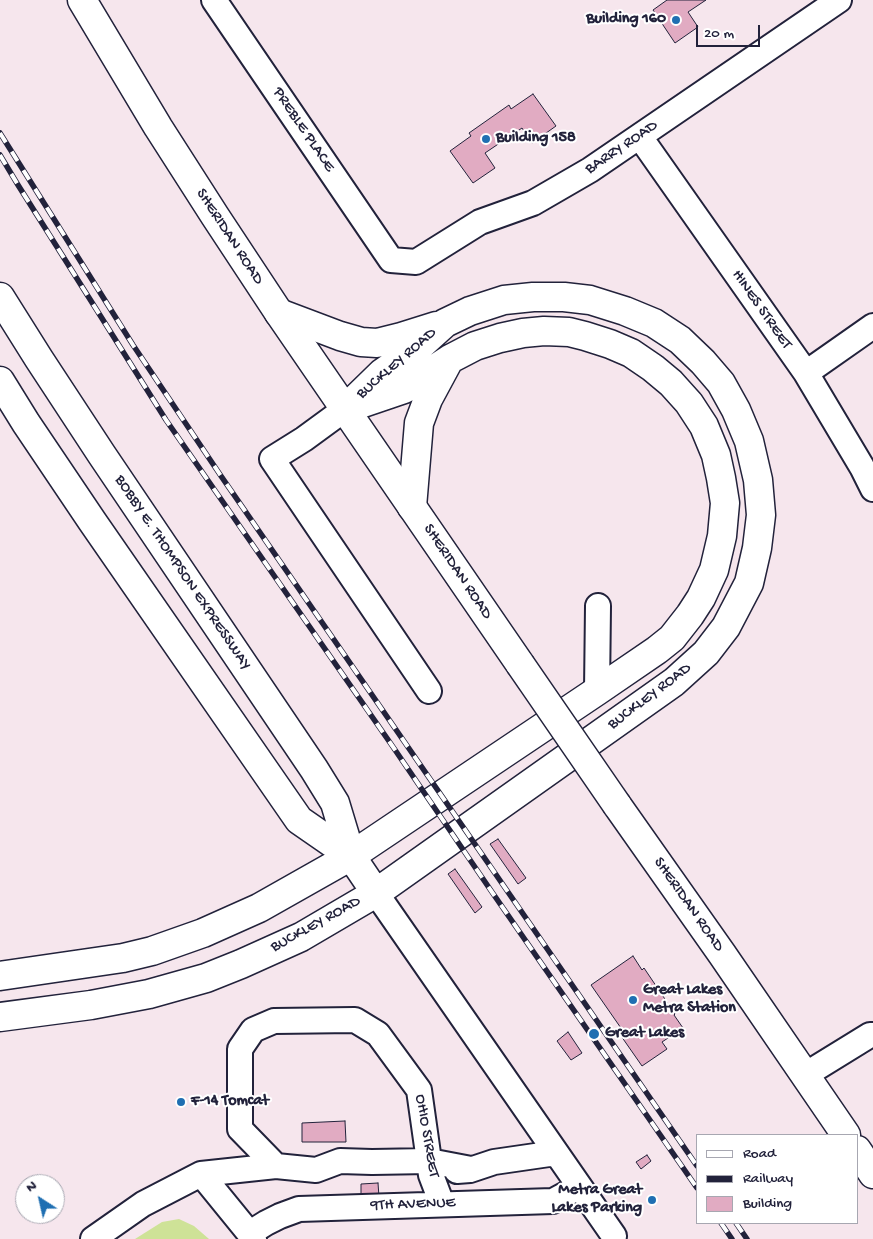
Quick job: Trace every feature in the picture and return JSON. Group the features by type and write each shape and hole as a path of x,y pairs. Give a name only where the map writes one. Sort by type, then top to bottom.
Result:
{"main road":[{"name":"SHERIDAN ROAD","path":"82,0 158,127 279,313 845,1134"},
{"name":"BOBBY E. THOMPSON EXPRESSWAY","path":"0,297 102,455 330,795 335,803 351,856 376,892"},
{"name":"BUCKLEY ROAD","path":"0,1017 91,1005 149,994 206,978 301,937 376,892 674,682 706,653 726,628 748,583 757,548 761,515 758,480 749,441 736,410 721,383 680,340 654,324 626,310 590,300 564,297 533,297 504,300 470,311 445,323 414,351 382,373 345,409"},
{"path":"279,313 361,342 377,342 401,337 445,323"},
{"name":"BUCKLEY ROAD","path":"0,976 123,958 152,951 203,933 284,894 351,856 657,650 672,638 701,598 714,570 722,536 725,503 722,478 716,455 704,426 689,403 654,368 631,353 610,344 569,332 544,331 523,333 475,346 450,359 404,389 345,409"},
{"path":"412,507 419,423 428,400 450,359"},
{"name":"BOBBY E. THOMPSON EXPRESSWAY","path":"0,381 92,522 299,820 351,856"},
{"path":"858,1152 873,1174"}],"street":[{"name":"PREBLE PLACE","path":"214,0 391,260"},
{"name":"BARRY ROAD","path":"391,260 416,262 480,222 533,203 590,170 838,0"},
{"name":"HINES STREET","path":"640,137 806,373 873,489"},
{"path":"806,373 873,326"},
{"path":"345,409 304,439 272,459 429,691"},
{"path":"597,691 598,606"},
{"path":"376,892 614,1236"},
{"name":"OHIO STREET","path":"276,1166 240,1129 240,1049 253,1030 274,1020 354,1020 378,1034 419,1090 430,1168 442,1204"},
{"path":"805,1075 872,1032"},
{"path":"93,1239 142,1204 200,1174 276,1166 316,1170 340,1161 430,1168 471,1169 494,1162 556,1153"},
{"path":"200,1174 252,1236"},
{"name":"9TH AVENUE","path":"252,1236 266,1223 299,1209 553,1201 579,1187"}],"green space":[{"path":"179,1219 194,1226 209,1239 135,1239 162,1222"}],"building":[{"name":"Building 160","path":"667,0 706,0 688,12 698,27 675,43 653,10"},
{"name":"Building 158","path":"533,94 556,126 532,143 522,128 485,153 495,168 473,183 450,151 471,136 469,133 509,105 511,109"},
{"path":"498,839 526,878 518,884 490,844"},
{"path":"455,869 482,907 475,913 448,874"},
{"name":"Great Lakes Metra Station","path":"633,956 642,970 644,968 683,1028 662,1042 667,1049 642,1066 619,1033 623,1031 591,985"},
{"path":"568,1032 582,1053 571,1060 557,1041"},
{"path":"345,1121 346,1142 302,1142 302,1123"},
{"path":"647,1155 651,1161 641,1169 636,1162"},
{"path":"378,1183 379,1197 361,1197 361,1184"}],"railway":[{"path":"0,133 133,345 221,476 696,1165"},
{"path":"0,155 166,420 696,1187"},
{"path":"722,1224 732,1239"},
{"path":"737,1224 747,1239"}],"place":[{"name":"Building 160","path":"676,20"},
{"name":"Building 158","path":"486,139"},
{"name":"Great Lakes Metra Station","path":"633,1000"},
{"name":"Great Lakes","path":"594,1034"},
{"name":"F-14 Tomcat","path":"181,1102"},
{"name":"Metra Great Lakes Parking","path":"652,1200"}]}
